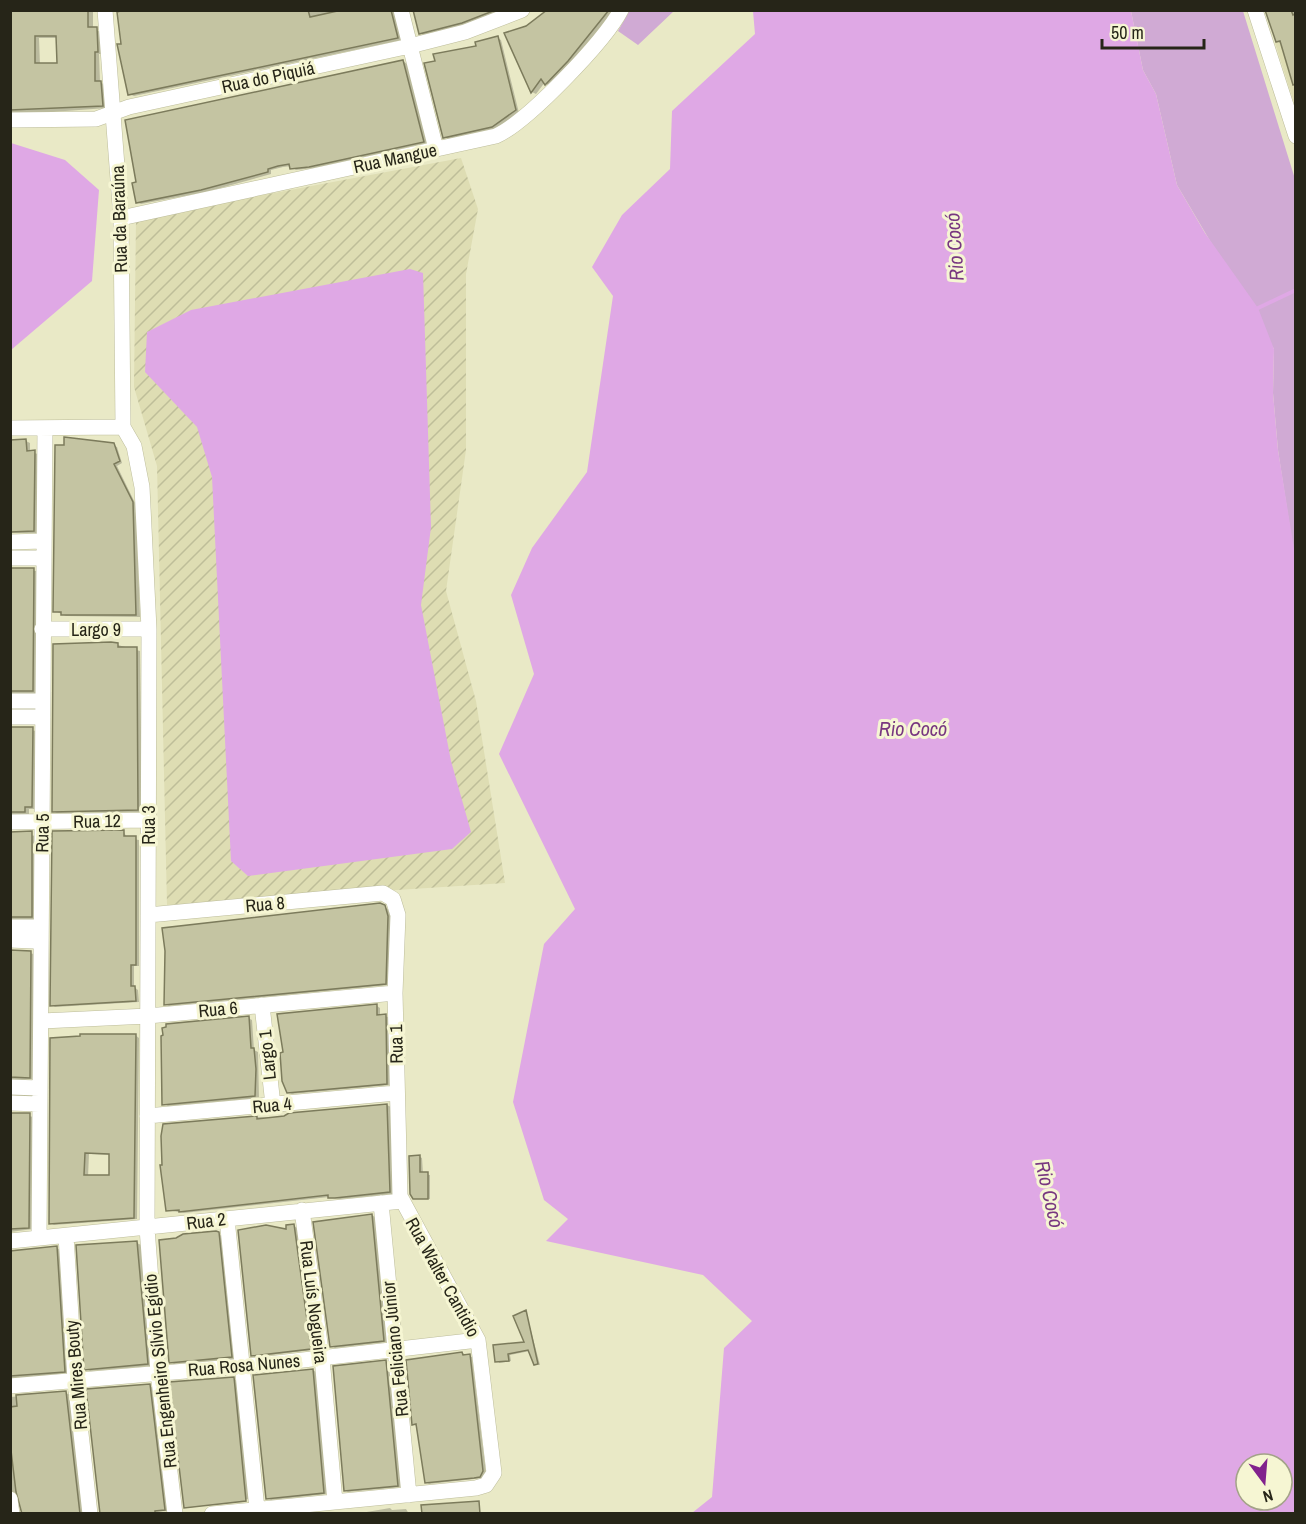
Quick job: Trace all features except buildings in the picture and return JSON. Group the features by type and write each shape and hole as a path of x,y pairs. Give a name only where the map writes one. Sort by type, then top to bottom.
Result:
{"street":[{"name":"Rua da Baraúna","path":"105,10 121,218 123,427"},
{"path":"401,10 436,149"},
{"name":"Rua do Piquiá","path":"10,120 96,119 129,107 465,32 522,10"},
{"name":"Rua Mangue","path":"121,218 496,136 514,125 592,50 621,10"},
{"path":"1255,10 1296,136"},
{"path":"10,428 123,427"},
{"name":"Rua 3","path":"123,427 134,446 142,487 149,629 147,1228"},
{"name":"Rua 5","path":"39,1238 39,1088 42,1021 42,541 45,428"},
{"path":"10,542 42,541"},
{"path":"10,558 42,558"},
{"name":"Largo 9","path":"42,629 149,629"},
{"path":"10,701 43,709"},
{"path":"10,717 43,709"},
{"name":"Rua 12","path":"10,822 148,820"},
{"name":"Rua 8","path":"148,915 383,893"},
{"name":"Rua 1","path":"383,893 393,899 398,915 395,993 396,1093 402,1202"},
{"path":"10,927 34,927 41,934 34,941 10,940"},
{"name":"Rua 6","path":"42,1021 148,1016 395,993"},
{"name":"Largo 1","path":"262,1005 273,1105"},
{"path":"10,1087 39,1088"},
{"name":"Rua 4","path":"147,1116 396,1093"},
{"path":"10,1103 39,1104"},
{"name":"Rua 2","path":"10,1241 302,1210 402,1202"},
{"name":"Rua Walter Cantidio","path":"402,1202 464,1310 478,1340 494,1473 486,1485 476,1488 409,1496"},
{"name":"Rua Feliciano Júnior","path":"381,1203 409,1496"},
{"name":"Rua Luís Nogueira","path":"302,1210 322,1358 335,1502"},
{"path":"227,1219 257,1509"},
{"name":"Rua Engenheiro Sílvio Egídio","path":"147,1228 158,1372 175,1514"},
{"name":"Rua Mires Bouty","path":"66,1236 75,1380 90,1514"},
{"name":"Rua Rosa Nunes","path":"10,1386 244,1366 478,1340"},
{"path":"212,1514 409,1496"},
{"path":"10,1499 12,1514"}],"shaded area":[{"path":"630,10 674,11 638,45 618,31"},
{"path":"1131,11 1243,11 1295,179 1295,561 1278,450 1273,393 1274,349 1177,185 1156,94 1143,70"},
{"path":"1295,36 1295,106 1275,43"},
{"path":"461,158 478,209 466,274 466,450 446,591 476,701 505,883 167,905 157,466 134,387 136,219"}],"water":[{"name":"Rio Cocó","path":"753,11 1131,11 1143,70 1156,94 1177,185 1205,233 1258,308 1274,349 1273,393 1278,450 1296,561 1295,1513 692,1513 712,1497 724,1348 752,1321 703,1275 546,1241 568,1219 544,1200 513,1102 544,944 575,909 499,754 534,674 511,595 532,548 587,472 613,296 592,267 622,215 670,169 672,111 755,34"},
{"path":"11,143 65,160 99,190 92,281 11,350"},
{"path":"410,269 423,273 431,527 421,605 451,761 471,832 452,849 248,876 231,861 212,477 197,427 145,372 147,332 191,310"}],"waterway":[{"path":"1256,309 1296,290"}]}
